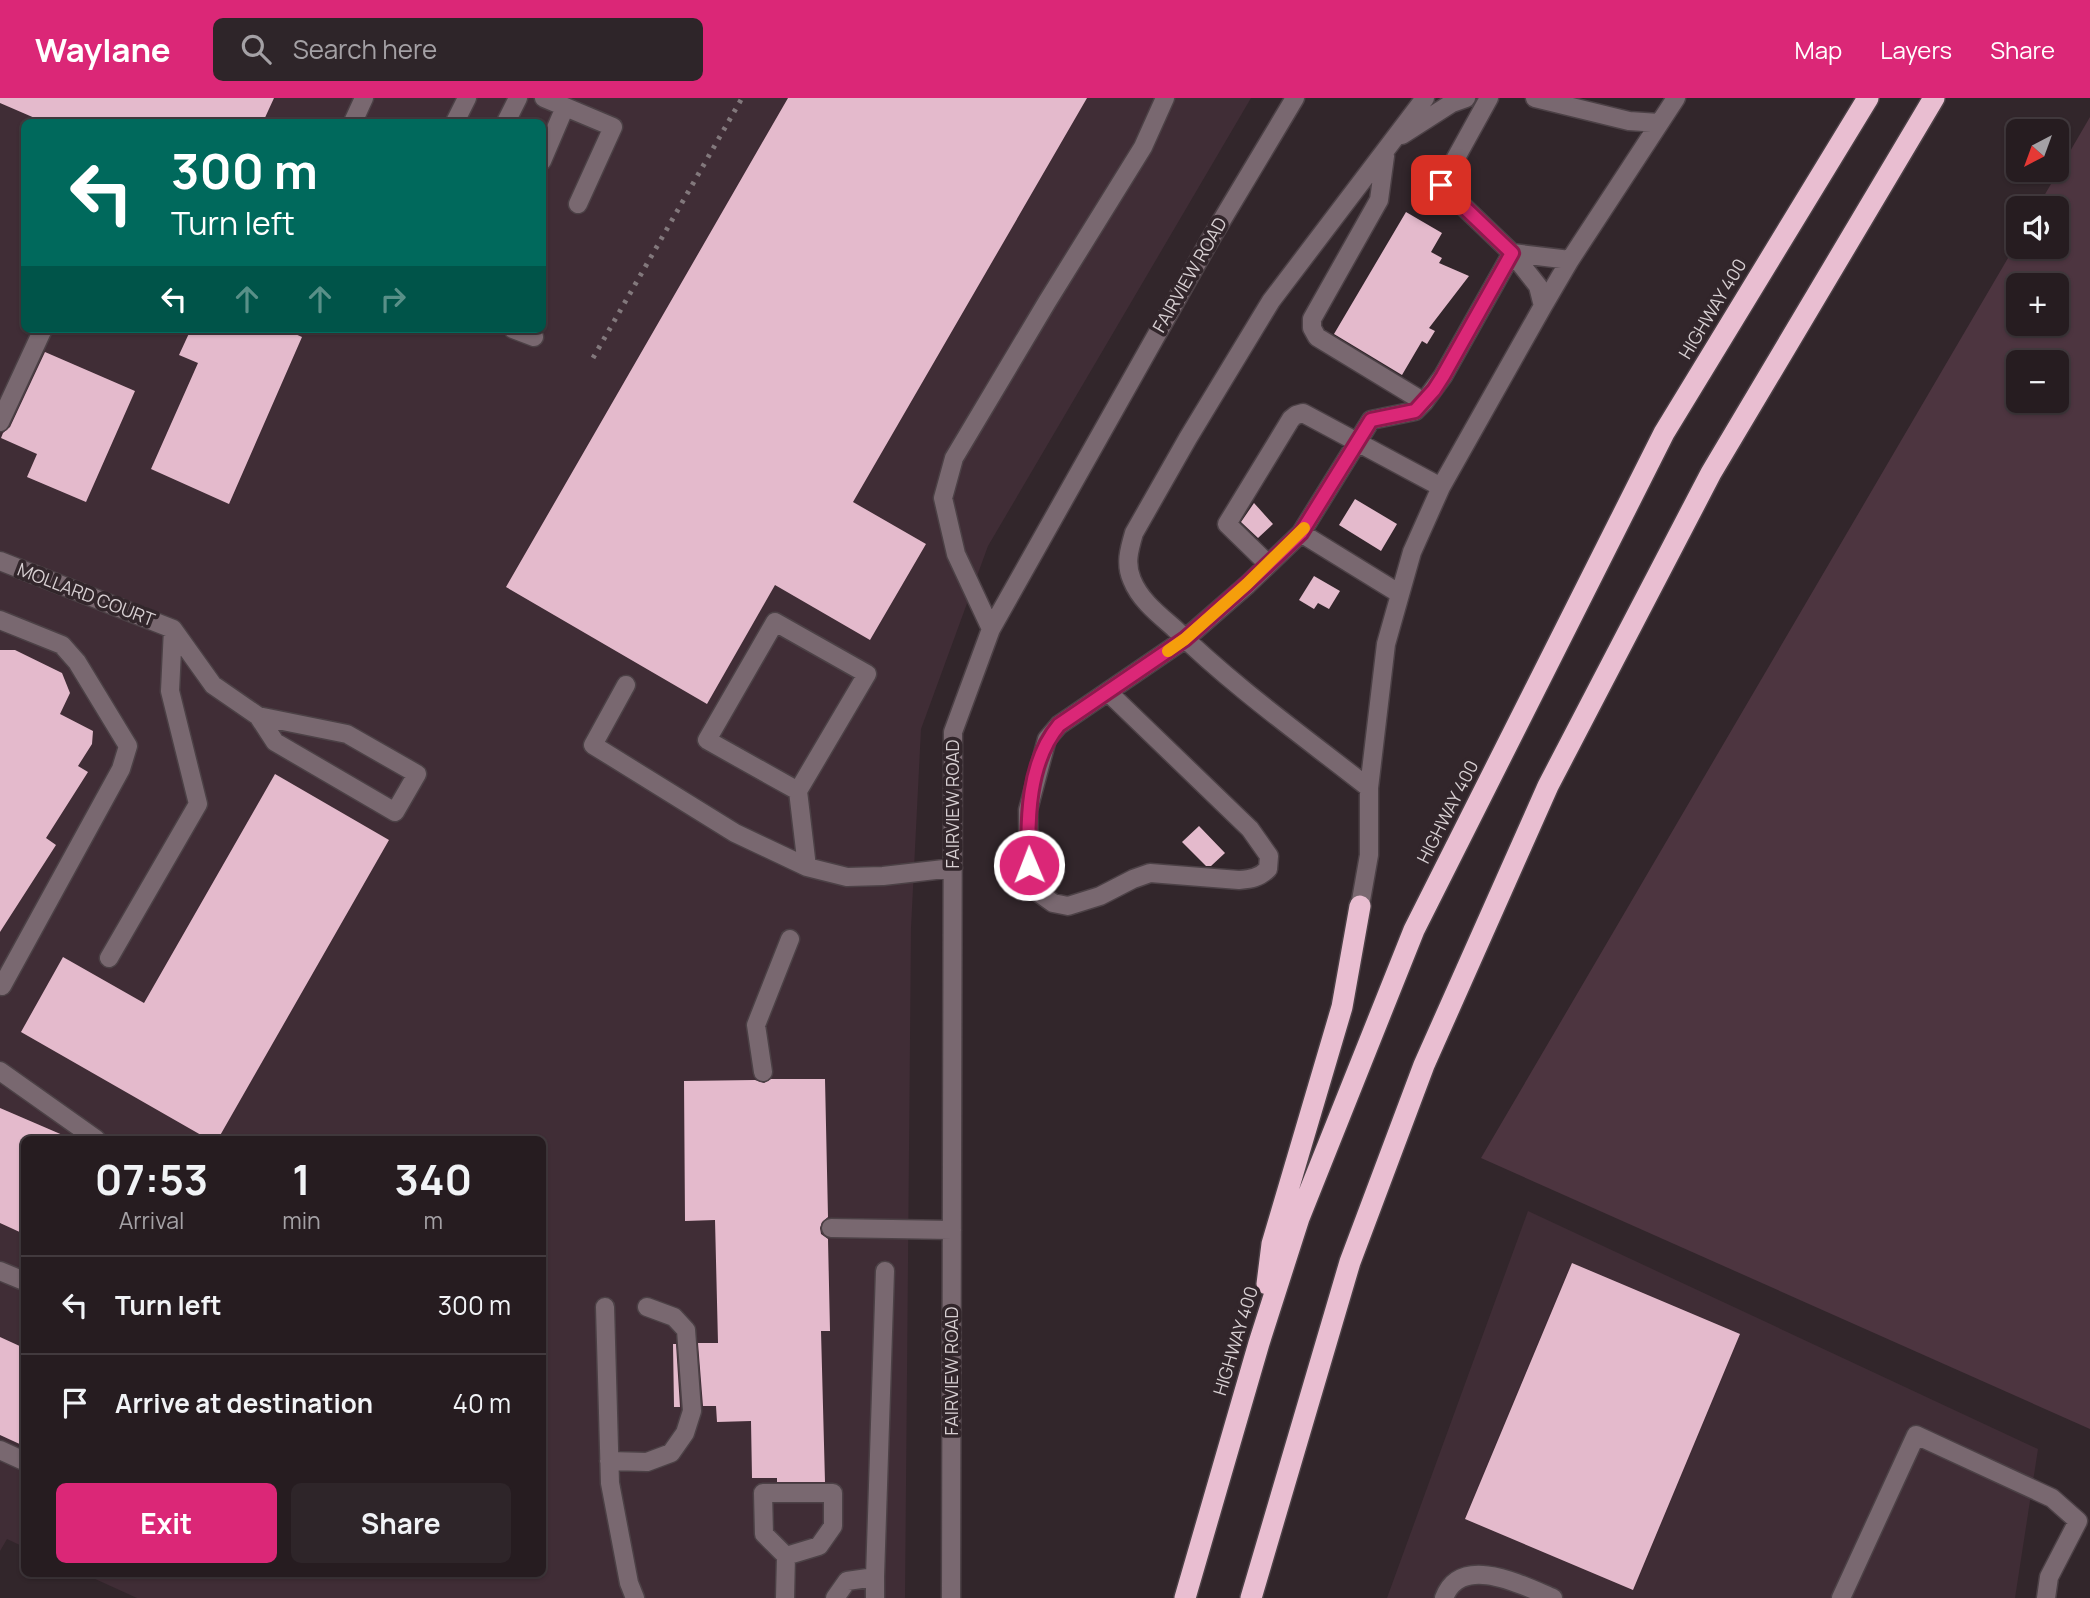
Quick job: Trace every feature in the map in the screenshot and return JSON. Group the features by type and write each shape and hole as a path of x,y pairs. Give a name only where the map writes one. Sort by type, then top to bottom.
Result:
{"highway":[{"name":"HIGHWAY 400","path":"1185,1598 1259,1343 1299,1218 1414,930 1664,433 1868,98"},
{"path":"1251,1598 1350,1262 1424,1065 1542,799 1711,473 1934,98"},
{"path":"1259,1343 1272,1244 1342,1007 1360,906"}],"street":[{"path":"354,119 364,98"},
{"path":"456,119 467,98"},
{"path":"508,119 518,98"},
{"path":"544,98 613,127 578,204"},
{"path":"991,629 956,554 943,498 954,458 1143,147 1165,98"},
{"name":"FAIRVIEW ROAD","path":"951,1598 953,732 991,629 1210,240 1295,98"},
{"path":"1369,788 1222,672 1185,639 1144,600 1132,581 1127,564 1134,533 1270,301 1425,98"},
{"path":"1424,402 1317,337 1312,328 1312,319 1379,200 1389,147 1452,103 1466,98"},
{"path":"1489,98 1441,185 1512,253 1538,286 1543,306"},
{"path":"1535,98 1629,121 1659,123"},
{"path":"1360,906 1369,855 1369,788 1386,643 1412,552 1441,487 1543,306 1676,98"},
{"path":"546,152 565,107"},
{"path":"1512,253 1570,260"},
{"path":"1108,692 1250,829 1269,856 1268,869 1261,876 1239,880 1150,873 1083,903 1068,906 1053,903 1039,893 1029,880 1028,810 1047,739 1065,720 1185,639 1301,533 1371,420 1415,411 1424,402 1443,376 1512,253"},
{"path":"0,422 42,333"},
{"path":"524,333 534,337"},
{"path":"1268,564 1227,524 1292,419 1303,413 1441,487"},
{"path":"1301,533 1400,594"},
{"name":"MOLLARD COURT","path":"0,561 173,629"},
{"path":"0,620 62,645 77,662 128,747 121,769 2,986"},
{"path":"798,791 707,740 775,622 867,674 798,791 807,867"},
{"path":"173,629 213,685 258,716 275,742 395,812 417,774 347,734 258,716"},
{"path":"109,958 198,804 170,691 173,629"},
{"path":"626,685 593,745 735,833 807,867 847,877 953,868"},
{"path":"763,1072 756,1026 790,939"},
{"path":"0,1071 92,1136"},
{"path":"831,1228 952,1230"},
{"path":"0,1271 21,1280"},
{"path":"875,1598 885,1271"},
{"path":"606,1307 612,1496 629,1583 635,1598"},
{"path":"609,1461 647,1462 671,1453 685,1433 692,1410 686,1330 674,1317 647,1307"},
{"path":"1842,1598 1916,1435 2052,1498 2078,1521 2049,1577 2046,1598"},
{"path":"0,1450 21,1460"},
{"path":"785,1598 786,1556 764,1534 763,1493 833,1493 833,1526 819,1546 786,1556"},
{"path":"1444,1598 1452,1583 1462,1576 1496,1576 1553,1598"},
{"path":"835,1598 847,1581 875,1577"}],"shaded area":[{"path":"0,98 1251,98 988,546 921,729 911,928 905,1598 137,1598 91,1577 546,1577 546,1136 21,1136 21,1546 7,1539 0,1551"},
{"path":"2090,117 2090,1429 1481,1158 2007,259 2069,259 2069,196 2044,196 2052,182 2069,182 2069,153"},
{"path":"1528,1211 2038,1449 2015,1598 1387,1598"}],"building":[{"path":"0,98 274,98 264,119 37,119 0,103"},
{"path":"788,98 1087,98 853,502 926,544 870,640 775,585 707,704 506,587"},
{"path":"1406,212 1442,233 1431,252 1442,258 1439,263 1469,276 1429,328 1435,331 1427,344 1422,341 1402,375 1334,334"},
{"path":"189,333 293,333 302,337 229,504 151,469 198,363 179,355"},
{"path":"45,352 135,391 86,502 27,477 37,454 1,438 10,427"},
{"path":"1355,499 1397,524 1381,551 1339,525"},
{"path":"1254,503 1273,524 1258,538 1241,522"},
{"path":"1314,576 1340,591 1329,609 1318,603 1314,609 1299,600"},
{"path":"0,650 15,650 62,673 70,693 60,714 93,731 92,744 78,766 88,772 46,838 56,845 0,932"},
{"path":"275,774 389,840 220,1136 203,1136 21,1032 63,957 144,1003"},
{"path":"1199,826 1225,853 1211,866 1206,866 1182,842"},
{"path":"771,1079 825,1079 828,1217 820,1228 821,1234 828,1239 830,1331 821,1331 825,1482 777,1482 777,1478 752,1478 751,1421 717,1422 716,1406 703,1406 698,1343 718,1343 715,1220 685,1221 684,1081 755,1080 764,1083"},
{"path":"0,1108 65,1136 21,1136 21,1233 0,1223"},
{"path":"1572,1263 1740,1334 1633,1590 1465,1519"},
{"path":"0,1337 21,1347 21,1445 0,1435"},
{"path":"673,1344 676,1344 680,1407 674,1407"}],"railway":[{"path":"593,358 742,98"}],"slow traffic":[{"path":"1168,651 1247,584 1304,528"}],"route":[{"path":"1029,865 1028,810 1047,739 1074,713 1185,639 1247,584 1301,533 1371,420 1415,411 1443,376 1512,253 1441,185"}]}
